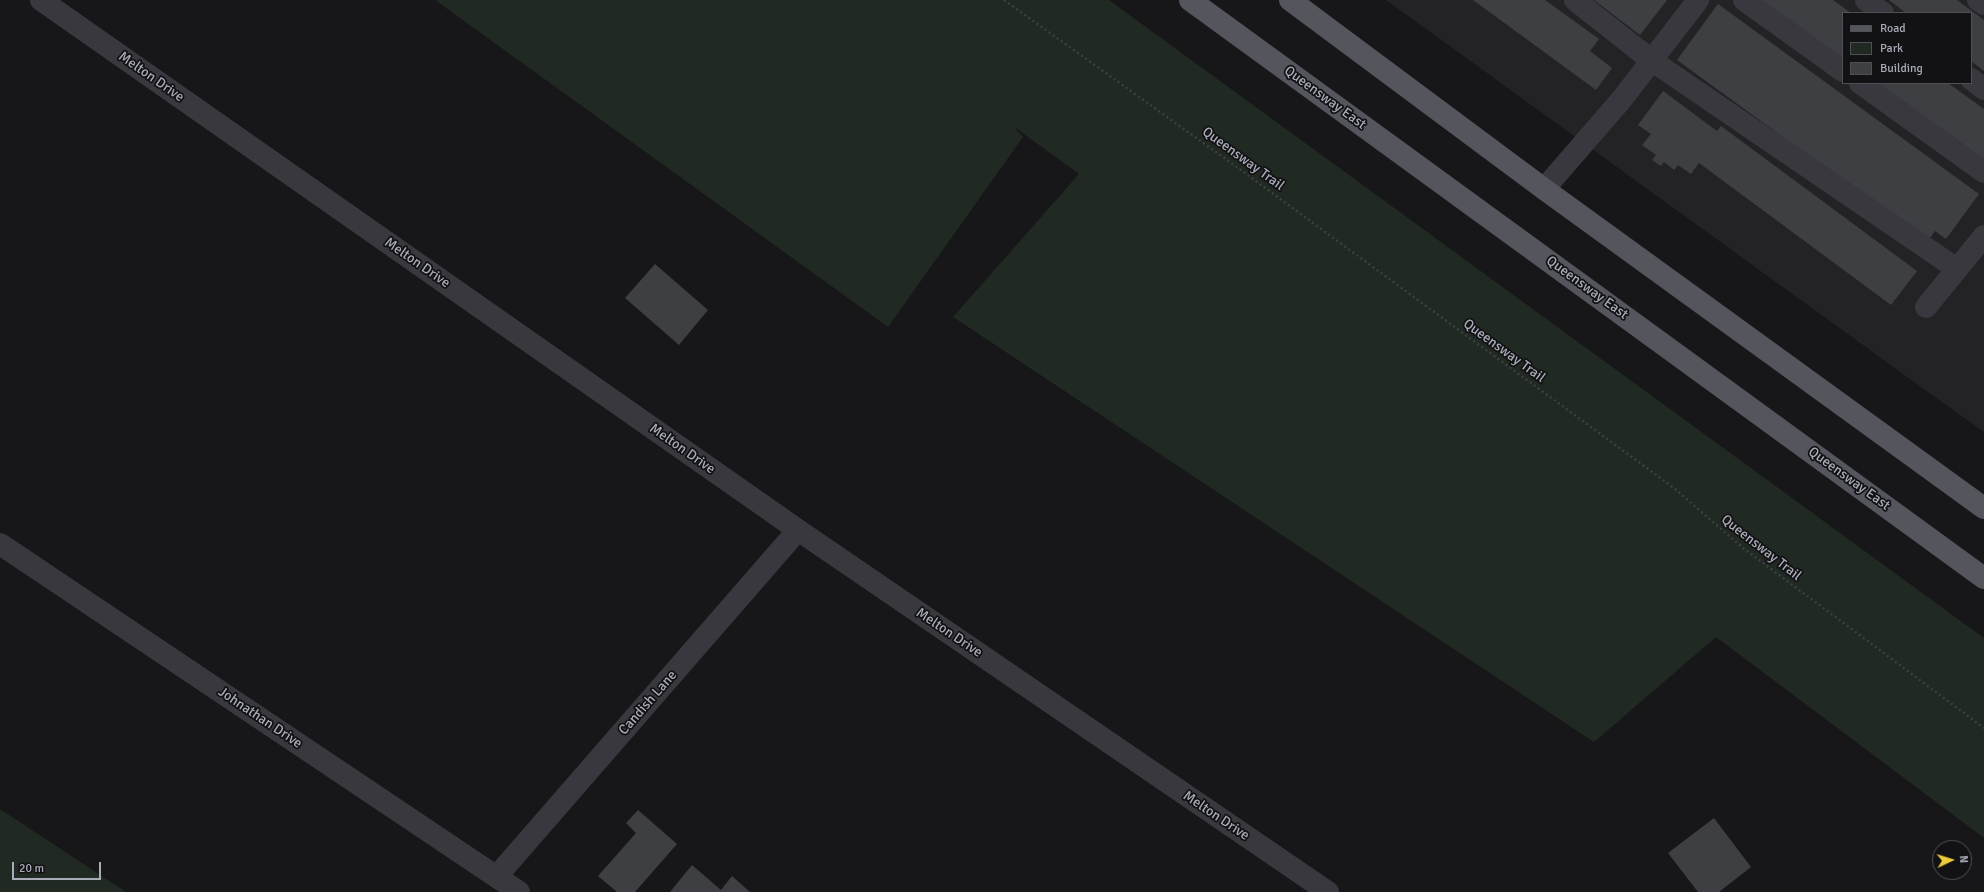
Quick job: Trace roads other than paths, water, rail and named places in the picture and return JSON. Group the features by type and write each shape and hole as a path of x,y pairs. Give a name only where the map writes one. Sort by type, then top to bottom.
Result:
{"main road":[{"name":"Queensway East","path":"1190,0 1984,578"},
{"path":"1290,0 1544,189 1984,508"}],"street":[{"name":"Melton Drive","path":"41,0 798,530 1328,892"},
{"path":"1575,0 1651,60 1957,269"},
{"path":"1544,189 1622,98 1698,0"},
{"path":"1744,0 1842,70"},
{"path":"1866,0 1882,12"},
{"path":"1978,0 1984,4"},
{"path":"1972,80 1984,89"},
{"path":"1861,84 1984,172"},
{"path":"1926,307 1984,236"},
{"name":"Candish Lane","path":"498,876 798,530"},
{"name":"Johnathan Drive","path":"0,544 498,876 519,892"}]}
